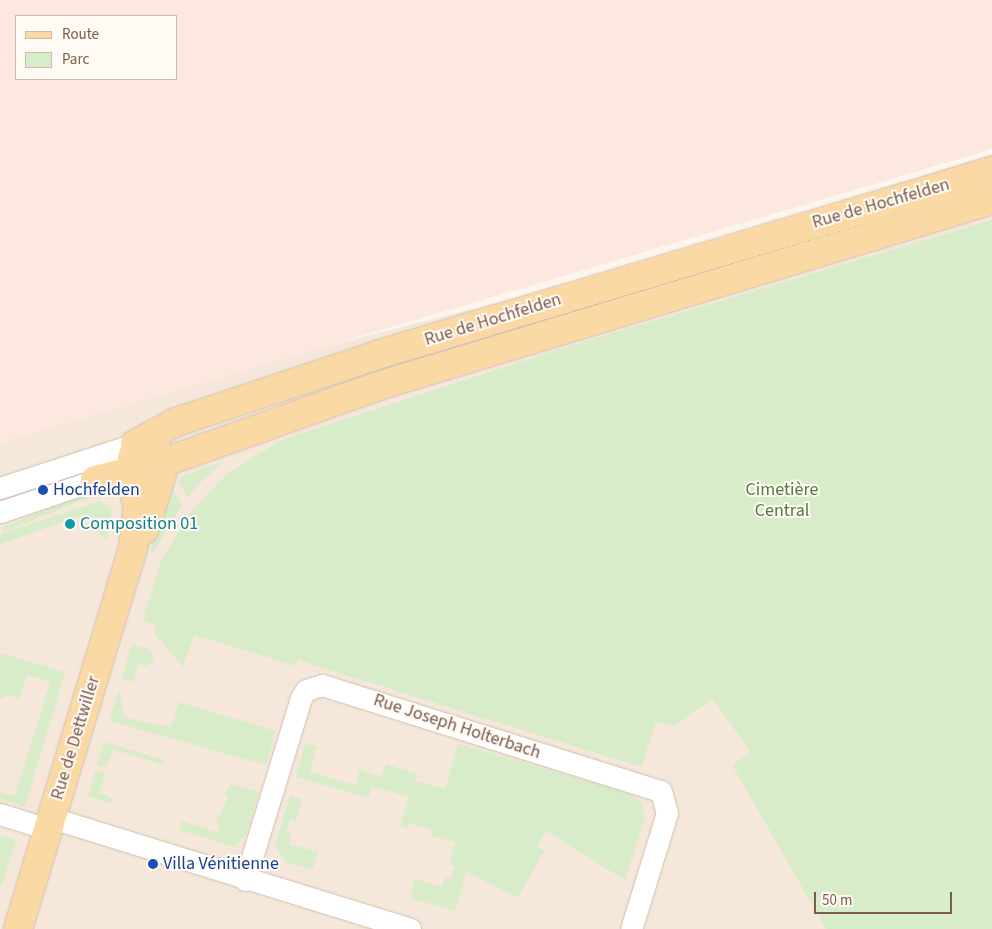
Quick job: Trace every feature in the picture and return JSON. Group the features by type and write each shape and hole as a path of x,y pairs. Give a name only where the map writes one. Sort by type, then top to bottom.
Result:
{"main road":[{"name":"Rue de Hochfelden","path":"135,444 176,422 380,354 992,171"},
{"name":"Rue de Hochfelden","path":"95,480 162,463 378,386 992,200"},
{"path":"129,472 135,444 158,448 162,463"},
{"name":"Rue de Dettwiller","path":"133,546 149,523 162,463"},
{"name":"Rue de Dettwiller","path":"18,929 133,546 138,499 129,472"}],"street":[{"name":"Rue de Hochfelden","path":"0,488 135,444"},
{"name":"Rue de Hochfelden","path":"0,512 95,480"},
{"name":"Rue Joseph Holterbach","path":"245,880 301,698 306,690 322,685 661,791 666,799 665,821 631,929"},
{"path":"0,814 50,823 410,929"}],"shaded area":[{"path":"0,0 992,0 992,149 0,443"},
{"path":"992,154 992,929 0,929 0,430 624,270"}],"green space":[{"name":"Cimetière Central","path":"992,220 992,929 826,929 732,765 751,752 712,699 674,726 656,722 641,767 298,660 296,666 194,635 183,667 154,633 156,625 143,621 161,561 189,514 227,474 281,440 566,347"},
{"path":"224,461 188,497 179,483 181,477"},
{"path":"169,484 182,505 151,556 152,542"},
{"path":"87,493 89,498 4,532 2,527"},
{"path":"100,501 112,510 106,540 81,516 0,544 0,534"},
{"path":"132,644 151,650 154,660 147,666 138,664 133,682 122,679"},
{"path":"0,653 65,672 25,807 0,799 0,792 15,796 50,682 27,675 20,699 10,695 0,699"},
{"path":"119,689 123,716 144,722 171,727 179,702 276,731 266,765 109,721"},
{"path":"104,742 164,760 162,765 113,749 107,767 97,766"},
{"path":"305,744 317,746 310,772 355,785 360,770 381,777 386,764 417,774 415,781 445,789 458,744 626,792 641,801 645,818 625,880 546,831 537,847 544,851 518,898 466,872 455,911 410,898 415,879 442,887 445,877 451,879 454,866 449,865 455,842 431,836 432,830 409,823 407,829 400,826 409,797 372,786 369,798 296,777"},
{"path":"95,771 105,772 99,793 113,798 113,804 88,796"},
{"path":"231,784 259,792 246,835 234,847 179,830 182,821 217,832 220,823 216,822 228,797 224,795"},
{"path":"290,796 302,799 296,821 290,820 287,832 292,833 289,844 318,852 313,870 286,862 275,845"},
{"path":"0,835 16,840 2,885 0,884"}],"place":[{"name":"Hochfelden","path":"43,490"},
{"name":"Composition 01","path":"70,524"},
{"name":"Villa Vénitienne","path":"153,864"}]}
